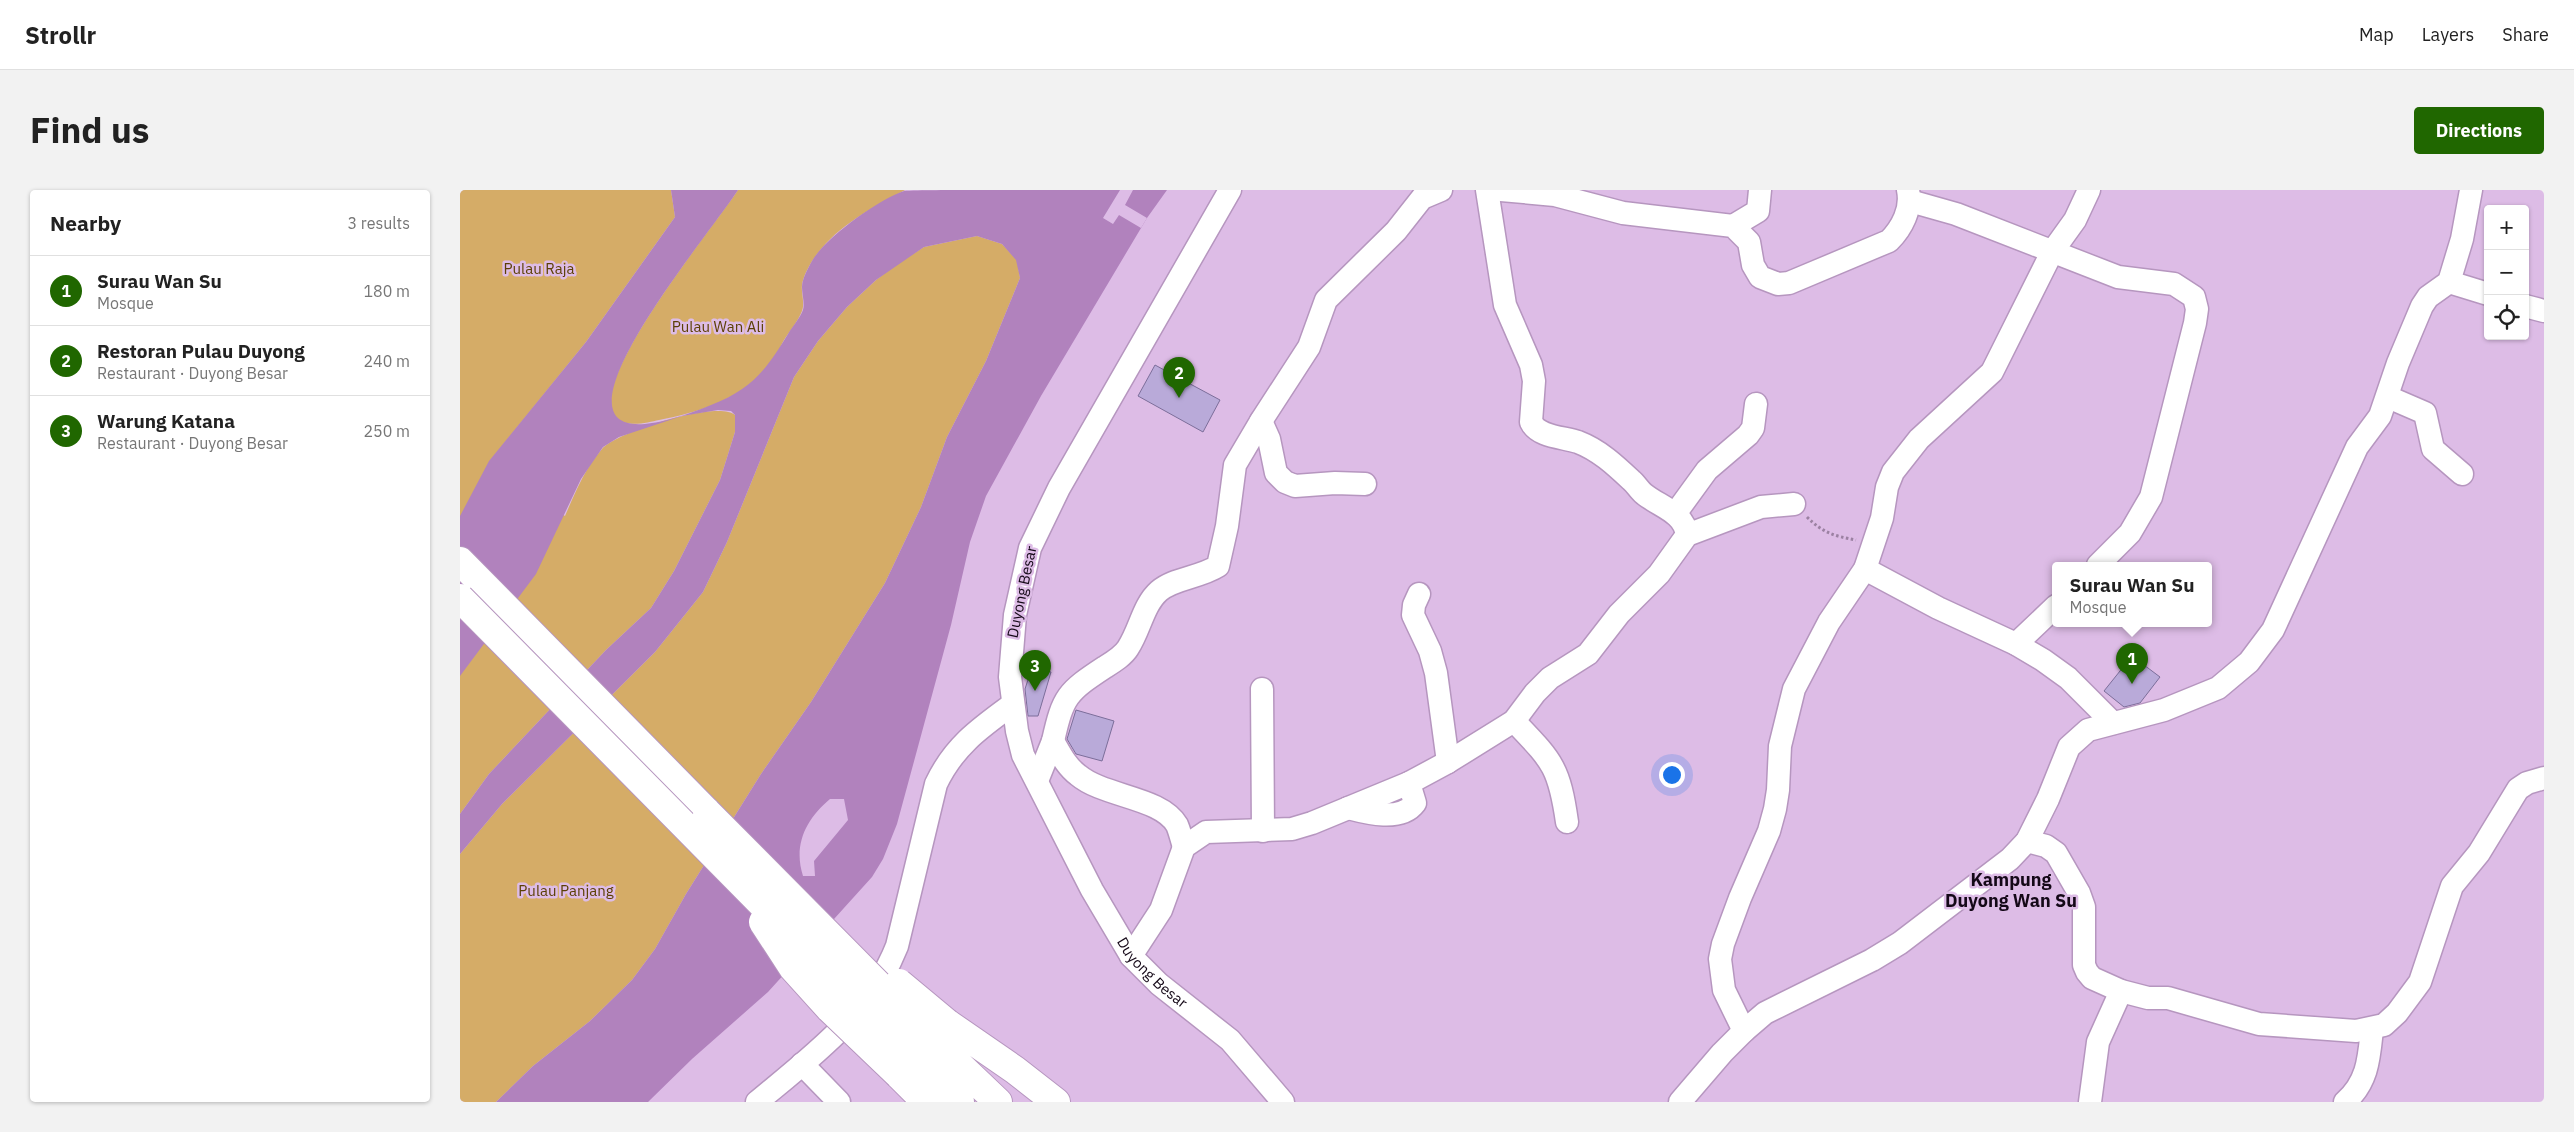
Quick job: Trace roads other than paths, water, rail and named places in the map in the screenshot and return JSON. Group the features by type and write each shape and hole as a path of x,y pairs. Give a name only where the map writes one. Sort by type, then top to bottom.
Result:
{"highway":[{"path":"460,561 707,812 870,958 942,1032 998,1102"},
{"path":"460,598 726,867 908,1069 926,1102"},
{"path":"942,1032 1015,1070 1056,1102"},
{"path":"908,1069 960,1102"}],"street":[{"name":"Duyong Besar","path":"1230,190 1059,488 1030,548 1020,589 1011,645 1012,704 1023,756 1092,890 1131,956 1159,984 1230,1040 1283,1102"},
{"path":"1037,781 1053,741 1060,711 1067,695 1128,648 1151,601 1159,591 1169,584 1205,574 1218,566 1227,526 1235,465 1309,347 1326,300 1396,231 1422,198 1439,190"},
{"path":"1487,190 1505,304 1531,365 1534,380 1531,422 1533,427 1538,432 1564,437 1601,453 1644,494 1675,514 1686,526 1687,535"},
{"path":"1501,190 1555,195 1624,214 1733,226 1758,211 1760,190"},
{"path":"1744,1030 1724,990 1720,959 1723,944 1769,831 1778,790 1780,746 1794,689 1830,622 1865,569 1882,518 1886,487 1893,472 1918,439 1992,372 2052,252 2076,220 2089,190"},
{"path":"1680,1102 1704,1072 1744,1030 1765,1013 1872,960 1980,882 2027,841 2048,799 2069,747 2088,730 2164,710 2218,688 2249,662 2273,630 2357,447 2374,426 2388,397 2398,363 2422,306 2428,297 2449,282 2462,239 2471,190"},
{"path":"1733,226 1749,242 1753,265 1760,277 1778,284 1789,283 1889,241 1898,231 1909,196 2118,277 2174,284 2194,297 2197,308 2151,497 2130,533 2101,562"},
{"path":"2449,282 2484,293"},
{"path":"2529,307 2544,311"},
{"path":"2388,397 2425,413 2433,449 2462,474"},
{"path":"1675,514 1707,470 1748,435 1753,428 1756,404"},
{"path":"1261,421 1269,439 1276,473 1285,482 1295,486 1335,483 1365,484"},
{"path":"1131,956 1161,910 1184,848 1206,832 1292,829 1409,783 1448,762 1514,721 1550,678 1588,654 1619,614 1659,574 1687,535 1745,512 1783,503 1794,504"},
{"path":"1865,569 1938,608 2016,644 2068,678 2112,723"},
{"path":"1419,594 1414,605 1413,615 1430,651 1436,673 1448,762"},
{"path":"2016,644 2052,610"},
{"path":"1262,690 1263,831"},
{"path":"757,1102 836,1034 867,1001 888,968 904,917 936,784 947,762 988,722 1012,704"},
{"path":"1514,721 1553,764 1561,784 1567,822"},
{"path":"1053,741 1066,763 1078,776 1120,796 1147,803 1165,812 1177,825 1184,848"},
{"path":"2027,841 2046,846 2056,853 2079,893 2084,907 2084,965 2092,978 2120,991 2148,998 2168,998 2259,1024 2338,1031 2372,1029 2384,1025 2397,1013 2420,982 2452,886 2479,853 2518,789 2527,783 2544,778"},
{"path":"2090,1102 2093,1062 2098,1042 2120,991"},
{"path":"2345,1102 2361,1083 2367,1064 2372,1029"},
{"path":"802,1064 839,1102"}],"place":[{"name":"Restoran Pulau Duyong","path":"1179,398"},
{"name":"Surau Wan Su","path":"2132,684"},
{"name":"Warung Katana","path":"1035,691"}],"district":[{"name":"Kampung Duyong Wan Su","path":"2011,890"}],"park label":[{"name":"Pulau Raja","path":"539,269"},
{"name":"Pulau Wan Ali","path":"718,327"},
{"name":"Pulau Panjang","path":"566,891"}]}
